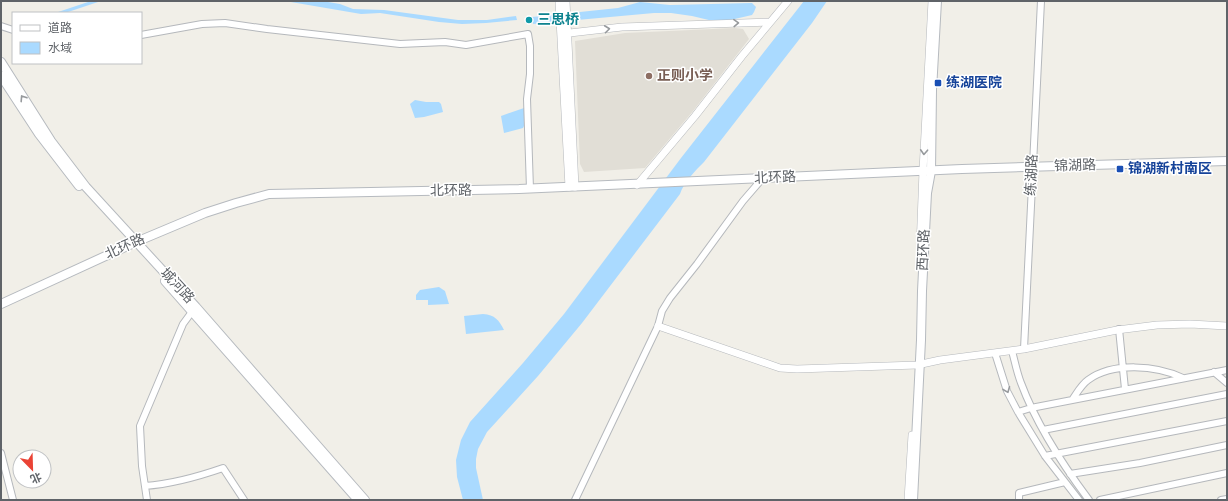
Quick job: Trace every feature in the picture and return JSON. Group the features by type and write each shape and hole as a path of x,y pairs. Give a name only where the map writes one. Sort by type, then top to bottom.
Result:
{"main road":[{"name":"西环路","path":"913,500 927,171 937,1"},
{"name":"城河路","path":"1,62 3,76 86,187 134,243 365,500"},
{"name":"锦湖路","path":"927,171 1227,161"},
{"name":"北环路","path":"1,304 134,243 205,213 236,202 269,194 530,189 927,171"},
{"name":"城河路","path":"194,309 358,500"}],"street":[{"path":"637,185 695,116 769,22 788,1"},
{"name":"西环路","path":"927,171 932,1"},
{"name":"练湖路","path":"1024,349 1041,1"},
{"path":"563,3 572,187"},
{"path":"564,34 622,27 769,22"},
{"path":"142,35 202,24 225,23 400,44 445,42 466,45 528,34 530,46 530,74 527,99 530,189"},
{"path":"1,26 12,30"},
{"path":"576,500 658,326 662,311 670,298 743,201 762,179"},
{"path":"147,500 142,466 140,426 183,324 194,309"},
{"path":"658,326 780,368 842,368 919,364 1024,349 1120,329 1190,324 1227,326"},
{"path":"1120,329 1122,368 1125,389"},
{"path":"1012,351 1021,382 1031,408 1070,475 1090,500"},
{"path":"995,353 1007,391 1018,412 1045,456 1079,500"},
{"name":"西环路","path":"908,500 919,364"},
{"path":"1072,400 1077,392 1089,380 1100,374 1122,368 1154,368 1183,378"},
{"path":"1018,412 1125,389 1227,370"},
{"path":"1214,372 1227,383"},
{"path":"1043,430 1227,394"},
{"path":"1045,456 1227,421"},
{"path":"1019,500 1019,493 1063,480 1070,475 1140,463 1227,445"},
{"path":"1,453 13,500"},
{"path":"145,486 164,485 223,468 244,500"},
{"path":"1100,500 1227,474"},
{"path":"1221,500 1227,499"}],"shaded area":[{"name":"正则小学","path":"735,28 743,29 749,39 693,111 645,168 584,172 580,164 575,41 625,33"}],"water":[{"path":"91,1 101,1 68,12 58,12"},
{"path":"285,1 322,1 340,4 353,9 384,10 458,20 487,20 516,16 517,20 462,24 380,13 361,14"},
{"path":"804,1 827,1 812,23 704,162 687,181 680,194 582,323 538,376 487,432 478,449 476,459 476,468 483,500 463,500 457,477 456,460 461,440 470,422 523,363 564,314 681,158"},
{"path":"640,2 670,5 752,3 756,7 752,15 726,21 713,21 671,13 654,13 533,24 532,17 618,8"},
{"path":"415,100 439,102 443,112 415,118 410,104"},
{"path":"524,108 523,128 504,133 501,116"},
{"path":"439,287 445,291 449,304 428,305 428,300 416,300 416,295 420,290"},
{"path":"483,314 496,319 504,330 466,334 464,316"}],"place":[{"name":"三思桥","path":"529,20"},
{"name":"正则小学","path":"649,76"},
{"name":"练湖医院","path":"938,83"},
{"name":"锦湖新村南区","path":"1120,169"}]}
